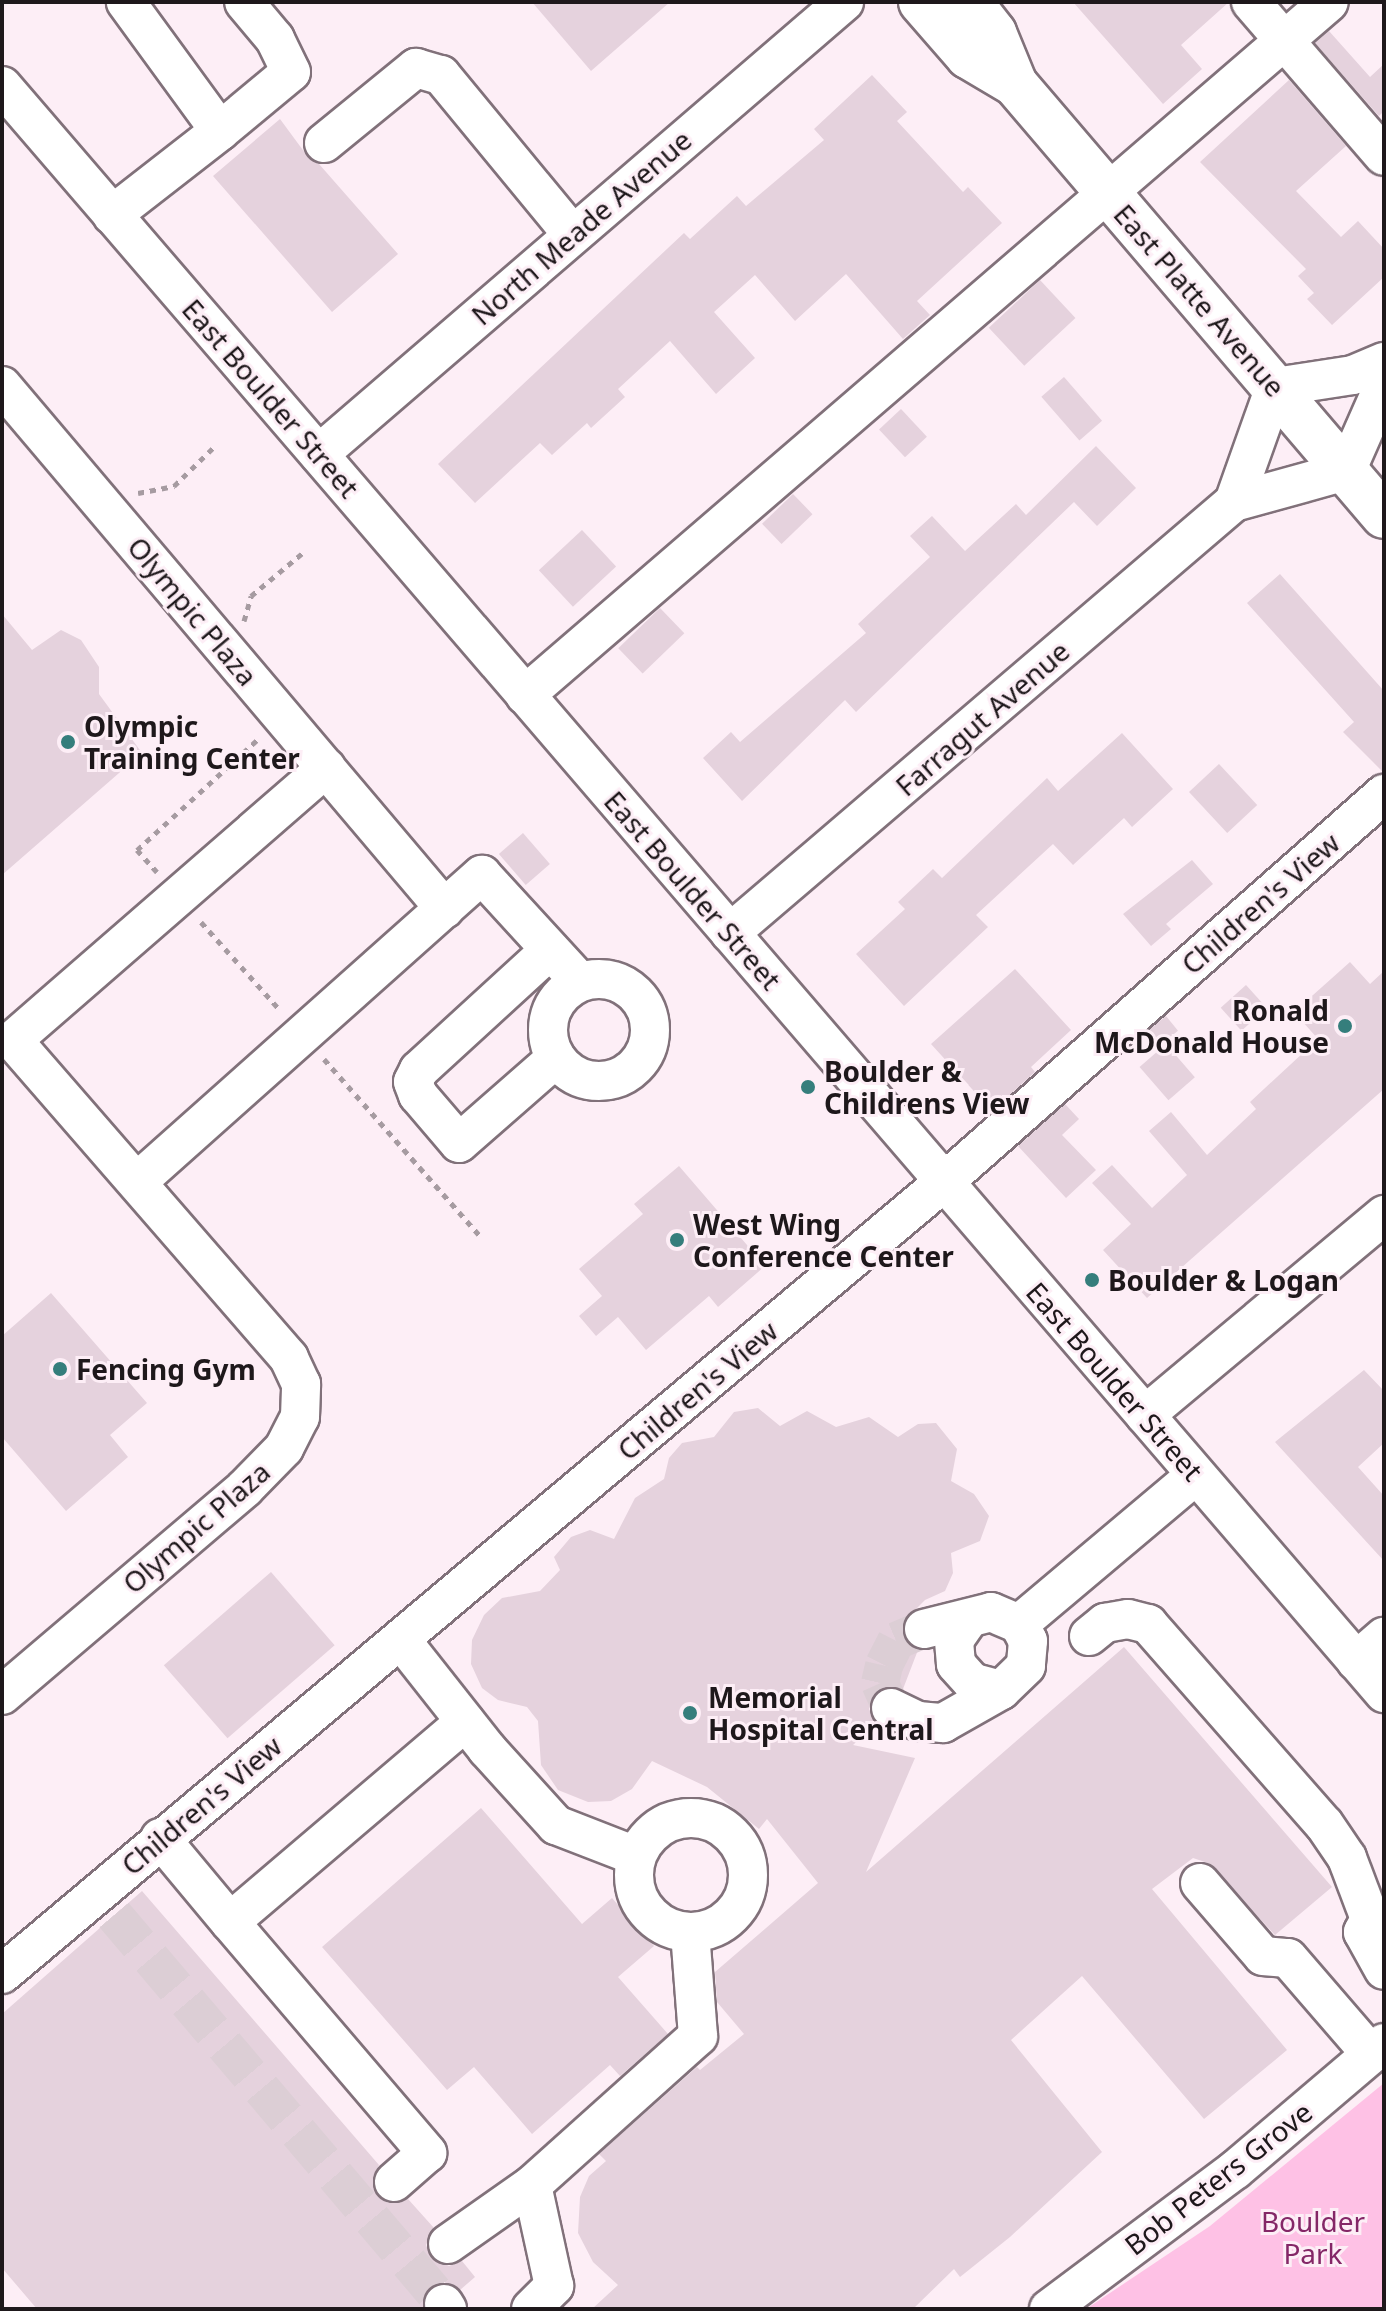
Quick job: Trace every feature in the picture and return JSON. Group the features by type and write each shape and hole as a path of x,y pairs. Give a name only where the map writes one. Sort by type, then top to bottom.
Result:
{"main road":[{"name":"East Platte Avenue","path":"921,2 968,56 1015,84"},
{"name":"East Platte Avenue","path":"970,2 994,33 1015,84 1384,516"}],"street":[{"path":"126,2 220,131"},
{"path":"112,215 291,72 275,39 244,2"},
{"name":"North Meade Avenue","path":"319,454 844,2"},
{"path":"1251,2 1384,156"},
{"path":"525,695 1329,2"},
{"path":"324,143 416,68 441,75 572,234"},
{"name":"East Boulder Street","path":"2,86 1196,1475 1370,1649 1384,1693"},
{"path":"1275,387 1353,375 1384,362"},
{"path":"1346,471 1384,385"},
{"name":"Olympic Plaza","path":"2,386 445,909"},
{"name":"Farragut Avenue","path":"1234,502 1275,387"},
{"name":"Farragut Avenue","path":"730,933 1234,502 1346,471"},
{"path":"179,896 326,768"},
{"name":"Children's View","path":"16,1976 105,1905 160,1838 401,1640 944,1182 1384,794"},
{"path":"137,1182 482,875 580,982"},
{"name":"Olympic Plaza","path":"2,1695 245,1488 284,1448 300,1417 301,1384 289,1358 13,1040 179,896"},
{"path":"550,950 419,1070 413,1082 418,1095 459,1143 556,1058"},
{"path":"597,978 631,989 643,1002 651,1037 635,1068 602,1082 568,1071 556,1058 548,1029 550,1014 567,990 580,982 597,978"},
{"path":"1145,1415 1384,1215"},
{"path":"1019,1624 1196,1475"},
{"path":"891,1708 918,1721 943,1723 1001,1690 1026,1666 1028,1641 1019,1624 991,1612 924,1629"},
{"path":"1089,1636 1105,1623 1128,1619 1148,1624 1324,1824 1347,1858 1377,1924 1363,1932 1384,1970"},
{"path":"968,1620 954,1640 956,1664 972,1682 1001,1690"},
{"path":"401,1640 465,1722 556,1825 636,1856"},
{"path":"230,1922 465,1722"},
{"path":"682,1818 709,1820 737,1841 748,1875 741,1901 724,1921 690,1932 656,1921 644,1908 633,1874 636,1856 657,1828 682,1818"},
{"path":"160,1838 427,2153 394,2182"},
{"path":"1200,1883 1263,1956 1288,1958 1378,2048"},
{"path":"448,2244 532,2185 698,2036 690,1932"},
{"name":"Bob Peters Grove","path":"1049,2309 1235,2170 1378,2048"},
{"path":"531,2309 554,2286 532,2185"}],"path":[{"path":"111,514 142,490 174,486 213,448"},
{"path":"224,648 243,626 251,596 305,551"},
{"path":"259,737 137,850 482,1238"}],"green space":[{"name":"Boulder Park","path":"1384,2083 1384,2309 1086,2309 1210,2226"}],"building":[{"path":"532,2 670,2 591,71"},
{"path":"1073,2 1229,2 1181,45 1202,69 1163,104"},
{"path":"1329,31 1370,77 1384,64 1384,111 1379,116 1315,43"},
{"path":"872,75 907,112 897,121 963,192 968,187 1002,223 917,301 930,315 903,339 846,274 795,321 755,275 714,312 755,358 716,394 670,341 618,389 625,397 591,428 587,423 552,455 540,443 475,503 438,464 684,233 690,239 737,196 746,206 824,140 814,129"},
{"path":"1289,80 1346,146 1296,191 1341,237 1358,221 1384,249 1384,277 1332,325 1307,299 1314,293 1298,276 1306,269 1200,162"},
{"path":"280,119 308,157 319,164 398,254 332,312 213,176"},
{"path":"1040,280 1075,318 1024,366 989,328"},
{"path":"1064,377 1102,421 1079,440 1041,397"},
{"path":"901,409 927,437 905,457 879,429"},
{"path":"1096,446 1136,488 1097,526 1074,502 856,712 845,700 742,801 703,758 731,732 740,742 866,633 858,624 930,557 910,536 932,516 965,551 1016,504 1026,515"},
{"path":"793,494 812,514 782,544 762,524"},
{"path":"582,530 616,567 573,607 539,570"},
{"path":"1280,574 1384,691 1384,773 1343,732 1354,722 1247,603"},
{"path":"660,608 684,633 643,673 618,648"},
{"name":"Olympic Training Center","path":"2,614 32,650 61,630 81,640 99,667 99,694 142,753 2,875"},
{"path":"1122,733 1173,789 1132,827 1124,818 1073,865 1053,844 976,915 988,927 904,1006 856,954 905,909 898,902 933,869 942,878 1047,778 1058,791"},
{"path":"1219,764 1257,805 1227,833 1189,792"},
{"path":"523,833 550,864 526,885 499,854"},
{"path":"1192,860 1213,884 1166,924 1171,929 1151,946 1123,914"},
{"path":"1350,962 1370,984 1384,971 1384,1089 1147,1298 1103,1250 1131,1224 1092,1183 1112,1165 1152,1208 1187,1175 1149,1131 1171,1112 1207,1155 1256,1109 1250,1102 1318,1039 1294,1012"},
{"path":"1015,969 1071,1030 1031,1067 1035,1072 992,1111 931,1044"},
{"path":"1246,985 1267,1008 1241,1031 1221,1008"},
{"path":"1166,1016 1178,1031 1156,1048 1144,1034"},
{"path":"1166,1044 1195,1077 1168,1100 1140,1067"},
{"path":"1065,1104 1079,1119 1062,1135 1096,1170 1066,1198 1018,1146"},
{"name":"West Wing Conference Center","path":"679,1166 765,1266 718,1307 709,1296 646,1350 618,1317 596,1336 579,1316 602,1296 579,1269 643,1214 634,1204"},
{"name":"Fencing Gym","path":"51,1293 147,1403 110,1435 128,1457 66,1511 2,1437 2,1336"},
{"path":"1364,1370 1384,1391 1384,1443 1358,1467 1384,1496 1384,1561 1275,1442"},
{"path":"758,1408 780,1426 807,1411 836,1427 869,1417 898,1437 918,1424 936,1423 957,1449 951,1481 974,1494 989,1516 980,1541 951,1553 953,1573 945,1591 925,1600 903,1622 903,1635 918,1650 903,1689 878,1690 869,1709 876,1723 853,1745 915,1758 866,1872 1124,1647 1332,1887 1275,1935 1208,1863 1193,1858 1152,1889 1287,2050 1204,2119 1082,1976 1011,2040 1102,2152 1010,2237 960,2277 954,2269 913,2309 592,2309 618,2285 593,2262 578,2233 580,2197 589,2176 606,2161 599,2154 697,2067 700,2070 744,2034 717,2002 715,1972 818,1883 767,1819 759,1829 707,1787 652,1761 632,1789 611,1801 588,1802 558,1790 541,1765 538,1721 527,1707 498,1700 482,1688 471,1664 472,1640 484,1615 502,1598 540,1591 560,1570 554,1557 571,1537 590,1530 614,1539 635,1498 664,1479 669,1458 682,1443 714,1437 734,1412"},
{"path":"271,1572 335,1645 227,1738 164,1665"},
{"path":"481,1808 582,1924 612,1898 654,1946 618,1977 668,2034 620,2076 610,2065 532,2134 474,2067 447,2090 322,1947"},
{"path":"142,1891 379,2165 373,2176 377,2196 388,2203 408,2199 434,2228 426,2245 431,2257 449,2266 462,2261 475,2277 460,2290 444,2282 433,2285 424,2294 423,2309 37,2309 2,2268 2,2014"}],"tunnel":[{"path":"891,1708 880,1683 884,1665 896,1641 924,1629"},
{"path":"114,1915 444,2304"}],"place":[{"name":"Olympic Training Center","path":"68,742"},
{"name":"Ronald McDonald House","path":"1345,1026"},
{"name":"Boulder & Childrens View","path":"808,1087"},
{"name":"West Wing Conference Center","path":"677,1240"},
{"name":"Boulder & Logan","path":"1092,1280"},
{"name":"Fencing Gym","path":"60,1369"},
{"name":"Memorial Hospital Central","path":"690,1713"}]}
